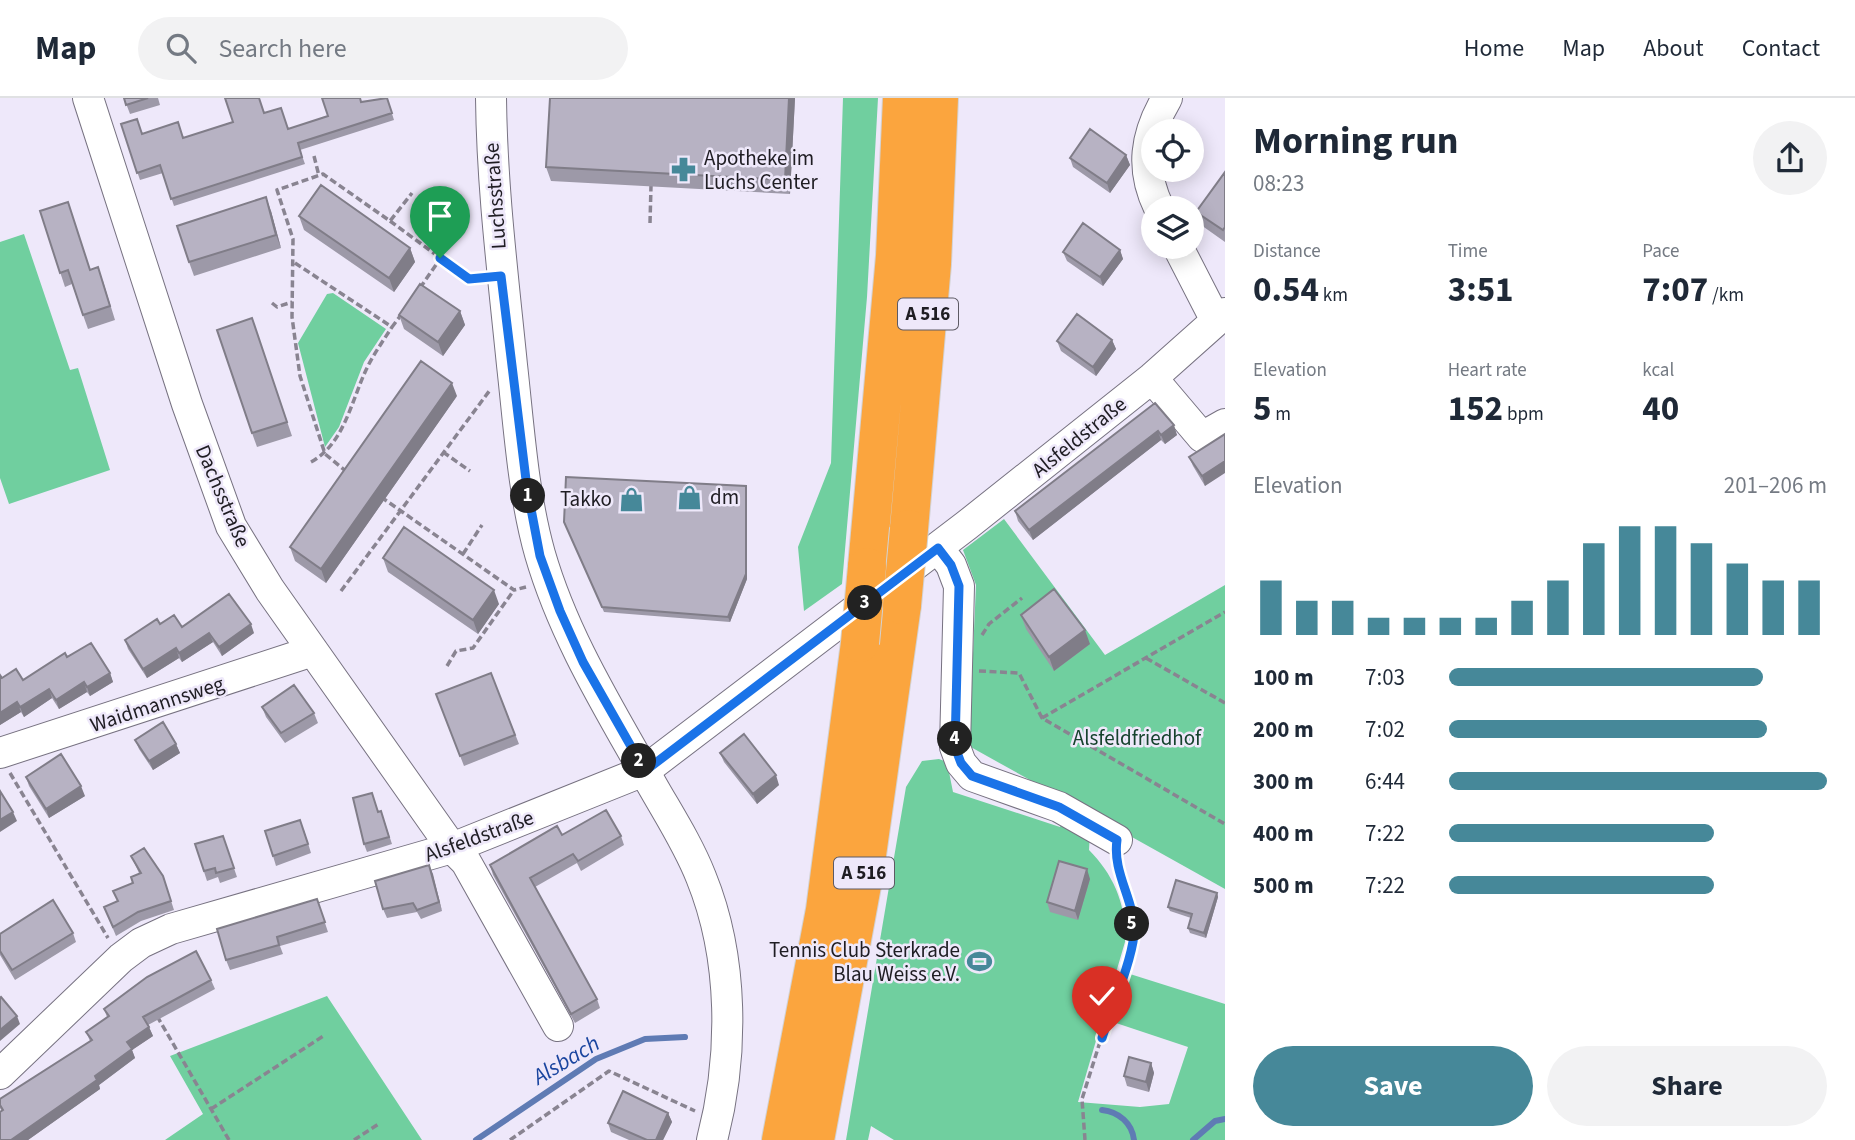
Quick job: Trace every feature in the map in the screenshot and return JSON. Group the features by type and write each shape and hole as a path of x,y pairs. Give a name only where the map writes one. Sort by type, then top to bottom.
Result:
{"highway":[{"name":"A 516","path":"781,1140 825,910 860,643 895,256 902,98"},
{"name":"A 516","path":"815,1140 865,869 902,605 924,538 939,98"}],"street":[{"name":"Dachsstraße","path":"88,98 218,494 250,558 452,848 466,862 558,1026"},
{"name":"Luchsstraße","path":"491,98 493,187 501,276 535,535 550,583 583,662 688,848 702,879 721,950 726,1046 714,1130"},
{"path":"1153,196 1146,156 1153,121 1167,98"},
{"name":"Alsfeldstraße","path":"0,1074 121,958 141,943 171,929 452,848 645,771 924,538 1152,378 1220,317 1185,259"},
{"path":"1152,378 1202,437 1225,424"},
{"path":"924,538 951,565 959,586 955,747 961,763 972,776 1059,807 1117,840"},
{"name":"Waidmannsweg","path":"0,753 313,651"}],"path":[{"path":"314,156 319,176"},
{"path":"349,473 325,454 300,376 292,302 293,239 277,190 323,174 469,279 501,276"},
{"path":"650,223 651,186"},
{"path":"390,221 412,192"},
{"path":"413,298 440,258"},
{"path":"294,262 392,327"},
{"path":"272,303 277,307 292,302"},
{"path":"311,462 325,454 342,430 368,366 406,308"},
{"path":"341,591 512,361"},
{"path":"443,452 470,471"},
{"path":"380,496 514,590"},
{"path":"463,554 481,525"},
{"path":"447,666 456,651 473,648 514,590 550,583"},
{"path":"978,642 989,624 1021,598"},
{"path":"1042,718 1225,612"},
{"path":"1146,658 1225,703"},
{"path":"956,667 1019,673 1042,718 1225,824"},
{"path":"1085,1140 1082,1099 1134,934 1127,896 1114,859 1117,840"},
{"path":"211,1109 326,1035"},
{"path":"510,1140 609,1071 714,1130"},
{"path":"354,1140 380,1122"}],"green space":[{"path":"843,98 878,98 867,297 842,584 804,611 798,547 831,463"},
{"path":"24,234 70,370 78,368 110,470 9,504 0,478 0,242"},
{"path":"333,293 386,329 364,362 339,427 325,447 298,343 327,294"},
{"name":"Alsfeldfriedhof","path":"1004,519 1105,655 1225,585 1225,889 969,746 976,585 963,550"},
{"name":"Tennis Club Sterkrade Blau Weiss e.V.","path":"939,759 947,762 953,792 1060,827 1064,818 1090,832 1089,850 1105,870 1117,892 1124,916 1125,942 1078,1102 1140,1107 1169,1104 1188,1047 1113,1022 1130,974 1225,1004 1225,1140 894,1140 871,1126 868,1140 846,1140 906,787 922,761"},
{"path":"327,996 422,1140 165,1140 203,1114 170,1056"}],"building":[{"path":"124,98 148,98 126,105"},
{"path":"225,98 259,98 264,113 281,108 288,129 328,116 322,98 360,98 361,102 387,98 392,113 298,143 302,157 171,199 160,165 137,173 121,124 137,119 142,134 178,122 183,138 233,122"},
{"path":"550,98 789,98 785,180 546,167"},
{"path":"1090,129 1126,155 1107,183 1070,158"},
{"path":"1225,172 1223,230 1204,217 1204,201"},
{"path":"321,185 410,248 389,278 299,216"},
{"path":"266,197 276,235 189,262 177,226"},
{"path":"68,202 90,270 98,267 110,306 83,315 68,270 60,273 40,211"},
{"path":"1083,223 1120,250 1100,277 1063,252"},
{"path":"420,284 460,311 438,342 399,315"},
{"path":"1077,314 1112,340 1093,367 1057,341"},
{"path":"252,318 287,422 252,433 217,330"},
{"path":"421,361 452,383 321,569 290,547"},
{"path":"1155,403 1174,425 1161,435 1158,431 1029,530 1015,511"},
{"path":"1225,434 1225,461 1202,476 1189,457"},
{"path":"566,477 746,486 746,574 728,617 602,607 564,522"},
{"path":"404,527 494,590 473,620 383,558"},
{"path":"1054,589 1085,630 1049,657 1021,615"},
{"path":"229,594 251,624 219,647 209,633 179,653 176,648 143,669 125,640 157,619 160,624 174,615 182,627"},
{"path":"91,643 110,673 87,687 84,682 56,700 49,689 20,707 17,702 0,713 0,675 2,678 16,669 23,680 65,653 67,657"},
{"path":"491,673 515,735 460,756 436,694"},
{"path":"294,685 314,713 281,733 262,707"},
{"path":"163,722 176,744 149,761 135,740"},
{"path":"744,734 776,775 753,794 720,753"},
{"path":"61,754 81,786 46,809 26,777"},
{"path":"0,791 13,812 0,820"},
{"path":"372,793 389,837 364,844 353,798"},
{"path":"606,810 621,836 578,861 573,854 530,878 597,999 571,1014 490,865 557,826 562,835"},
{"path":"300,820 308,844 273,856 265,831"},
{"path":"223,836 234,868 216,873 215,868 204,871 195,844"},
{"path":"144,848 163,876 171,901 138,912 113,927 104,907 118,901 113,891 133,883 131,877 141,873 131,856"},
{"path":"1059,861 1087,869 1075,911 1047,902"},
{"path":"429,865 439,902 417,910 413,903 383,909 375,881"},
{"path":"1176,880 1217,893 1204,933 1188,928 1192,914 1168,907"},
{"path":"317,899 325,922 277,937 279,945 226,960 217,929"},
{"path":"53,900 73,933 12,970 0,951 0,934"},
{"path":"196,951 211,980 143,1017 149,1027 127,1042 132,1049 95,1076 97,1080 11,1140 0,1140 0,1112 3,1110 0,1099 92,1040 86,1032 109,1016 104,1009 147,977"},
{"path":"0,998 17,1016 0,1030"},
{"path":"1129,1057 1151,1063 1146,1082 1124,1076"},
{"path":"623,1091 668,1113 656,1140 647,1140 608,1123"}],"waterway":[{"name":"Alsbach","path":"476,1140 596,1059 645,1039 685,1037"},
{"name":"Alsbach","path":"1102,1110 1124,1119 1131,1128 1134,1140"},
{"name":"Alsbach","path":"1193,1140 1215,1121 1225,1119"}],"place":[{"name":"Apotheke im Luchs Center","path":"684,170"},
{"name":"dm","path":"690,497"},
{"name":"Takko","path":"632,499"},
{"name":"Tennis Club Sterkrade Blau Weiss e.V.","path":"980,962"}],"route":[{"path":"440,258 469,279 501,276 527,488 540,556 560,611 583,662 645,771 938,548 951,565 959,586 955,747 961,763 972,776 1059,807 1117,840 1114,859 1127,896 1134,934 1102,1038"}]}
